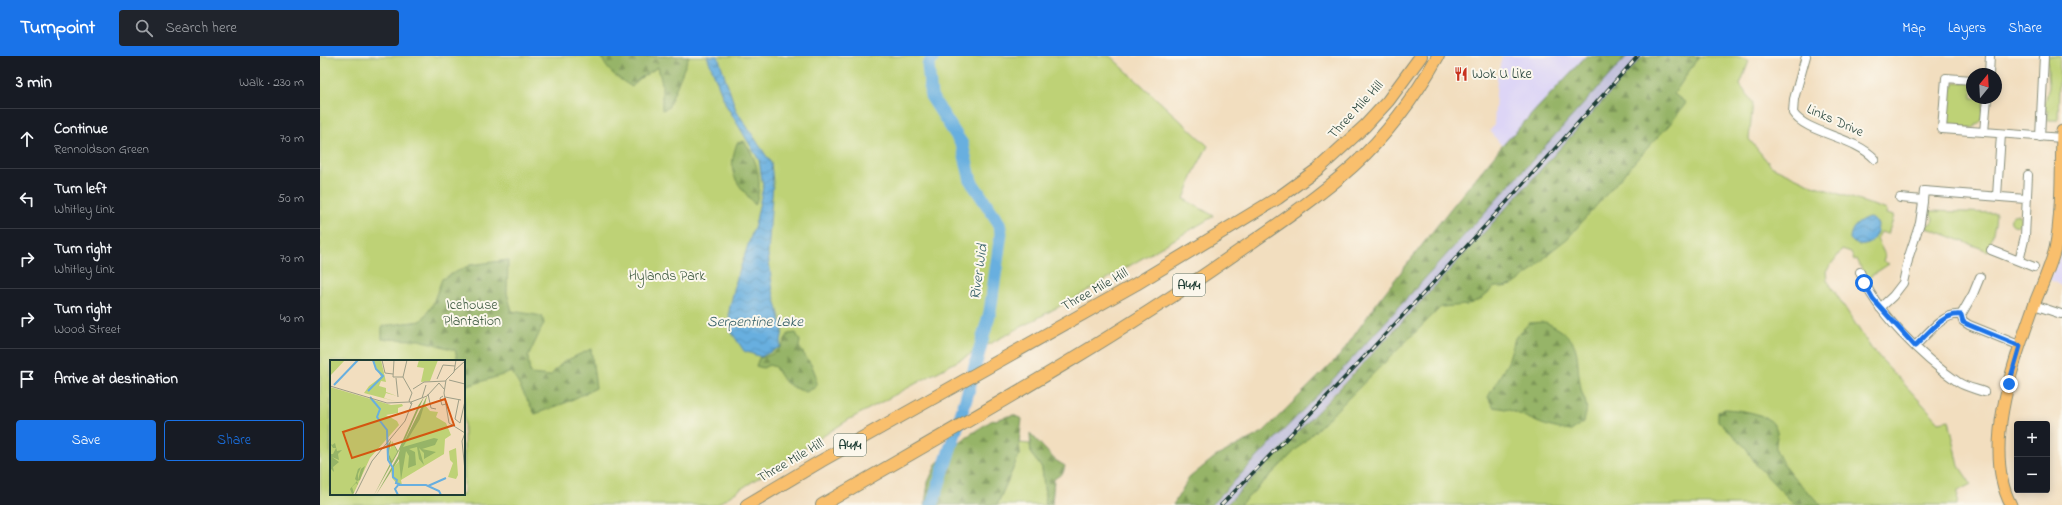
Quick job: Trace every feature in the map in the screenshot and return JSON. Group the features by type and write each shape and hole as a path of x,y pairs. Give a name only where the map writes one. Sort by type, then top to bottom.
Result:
{"highway":[{"name":"Three Mile Hill","path":"747,505 810,467 997,363 1191,252 1278,198 1318,169 1365,126 1388,100 1421,56"},
{"name":"A414","path":"822,505 1107,339 1165,302 1324,190 1353,166 1382,137 1414,97 1438,56"}],"main road":[{"path":"2011,505 2000,469 2001,422 2009,384 2020,346 2055,250 2062,131"}],"street":[{"name":"Links Drive","path":"1806,56 1794,99 1793,113 1803,123 1862,147 1875,158"},
{"path":"1989,68 1990,56"},
{"path":"2040,137 2044,56"},
{"path":"1966,80 1946,78 1942,129 2062,138"},
{"path":"1984,132 1986,104"},
{"path":"1998,196 2002,134"},
{"path":"2019,261 2025,236 2028,175"},
{"path":"1900,198 1923,200 1924,191 2026,199"},
{"path":"1880,308 1893,296 1903,283 1909,256 1920,223 1923,202"},
{"path":"1991,250 2034,267"},
{"path":"1860,272 1868,291 1880,308 1915,346 1959,383 1984,392"},
{"path":"1980,277 1973,294 1961,315 1963,322 2020,346"},
{"path":"2034,305 2060,314"},
{"path":"1915,346 1947,316 1956,314 1961,315"}],"shaded area":[{"path":"1502,56 1586,56 1502,146 1490,131 1494,125 1497,78"},
{"path":"1627,56 1643,56 1486,232 1275,456 1226,505 1211,505 1338,374"},
{"path":"2060,255 2062,256 2062,286 2050,280"}],"green space":[{"name":"Hylands Park","path":"320,56 1110,56 1208,146 1194,172 1184,199 1214,216 1073,299 848,420 716,505 320,505"},
{"path":"602,56 689,56 668,108 662,110 662,84 658,67 639,79 632,87 609,70 603,61"},
{"path":"1586,56 1627,56 1338,374 1211,505 1173,505 1189,478 1215,457 1263,432 1341,354 1379,300 1451,208 1502,146"},
{"path":"1643,56 1699,56 1674,94 1686,103 1671,123 1568,238 1550,252 1531,272 1513,285 1494,287 1481,299 1467,305 1441,307 1240,505 1226,505 1386,340"},
{"path":"1656,56 1737,56 1749,61 1740,85 1753,103 1749,139 1771,166 1807,183 1887,210 1886,214 1894,216 1888,234 1881,232 1877,239 1885,255 1883,261 1889,264 1866,279 1857,259 1854,260 1851,253 1842,250 1826,271 1827,280 1871,348 1939,422 1949,420 1959,466 1971,484 1958,491 1957,505 1240,505 1287,459"},
{"path":"2047,56 2060,56 2058,120 2048,120 2048,111 2043,111 2049,86"},
{"path":"1955,82 1966,83 1966,104 1983,104 1982,120 1973,128 1954,127 1945,119 1948,89"},
{"path":"744,141 756,163 758,172 759,188 755,205 738,183 733,170 732,163 737,143"},
{"path":"1929,211 1996,213 1995,225 1988,251 1925,227 1932,222 1933,218"},
{"path":"2014,215 2018,215 2020,216 2020,224 2014,225 2011,222 2011,218"},
{"name":"Icehouse Plantation","path":"508,260 507,293 512,311 542,316 544,323 528,357 530,374 550,376 563,362 591,349 596,388 565,403 535,414 512,372 465,387 465,360 458,360 455,350 420,340 382,339 382,326 421,321 432,306 442,279 470,265"},
{"path":"1545,322 1567,335 1573,342 1576,349 1581,389 1587,408 1584,422 1571,431 1554,428 1511,411 1493,407 1488,397 1508,362 1515,338 1529,323"},
{"path":"796,333 800,341 799,347 812,366 816,376 816,387 806,392 784,381 775,367 769,365 763,368 756,366 759,358 774,353 783,344 788,334"},
{"path":"1725,409 1739,410 1763,416 1774,425 1777,431 1776,449 1781,460 1797,480 1821,505 1795,505 1757,466 1746,448 1718,421 1718,412"},
{"path":"1013,415 1022,419 1019,443 1020,453 997,505 925,505 928,482 937,463 966,437 991,421"},
{"path":"1030,433 1055,460 1065,466 1063,473 1054,479 1052,505 1046,505 1042,468 1031,454"},
{"path":"1019,443 1030,444 1031,454 1042,468 1046,505 997,505 1020,453"}],"water":[{"name":"Serpentine Lake","path":"707,56 718,56 736,110 771,163 773,182 768,254 773,291 783,330 780,347 761,357 744,351 730,330 729,311 736,281 756,221 763,187 759,160 726,105"},
{"path":"1869,218 1873,219 1878,224 1873,240 1865,245 1855,243 1850,239 1853,228"}],"waterway":[{"name":"River Wid","path":"932,505 966,399 990,312 1001,233 999,223 971,181 962,144 931,96 928,65 934,56"}],"railway":[{"path":"1221,505 1275,451 1380,340 1638,56"}],"place":[{"name":"Wok U Like","path":"1461,74"}],"route":[{"path":"1864,283 1880,308 1915,346 1947,316 1956,314 1961,315 1963,322 2020,346 2009,384"}]}
